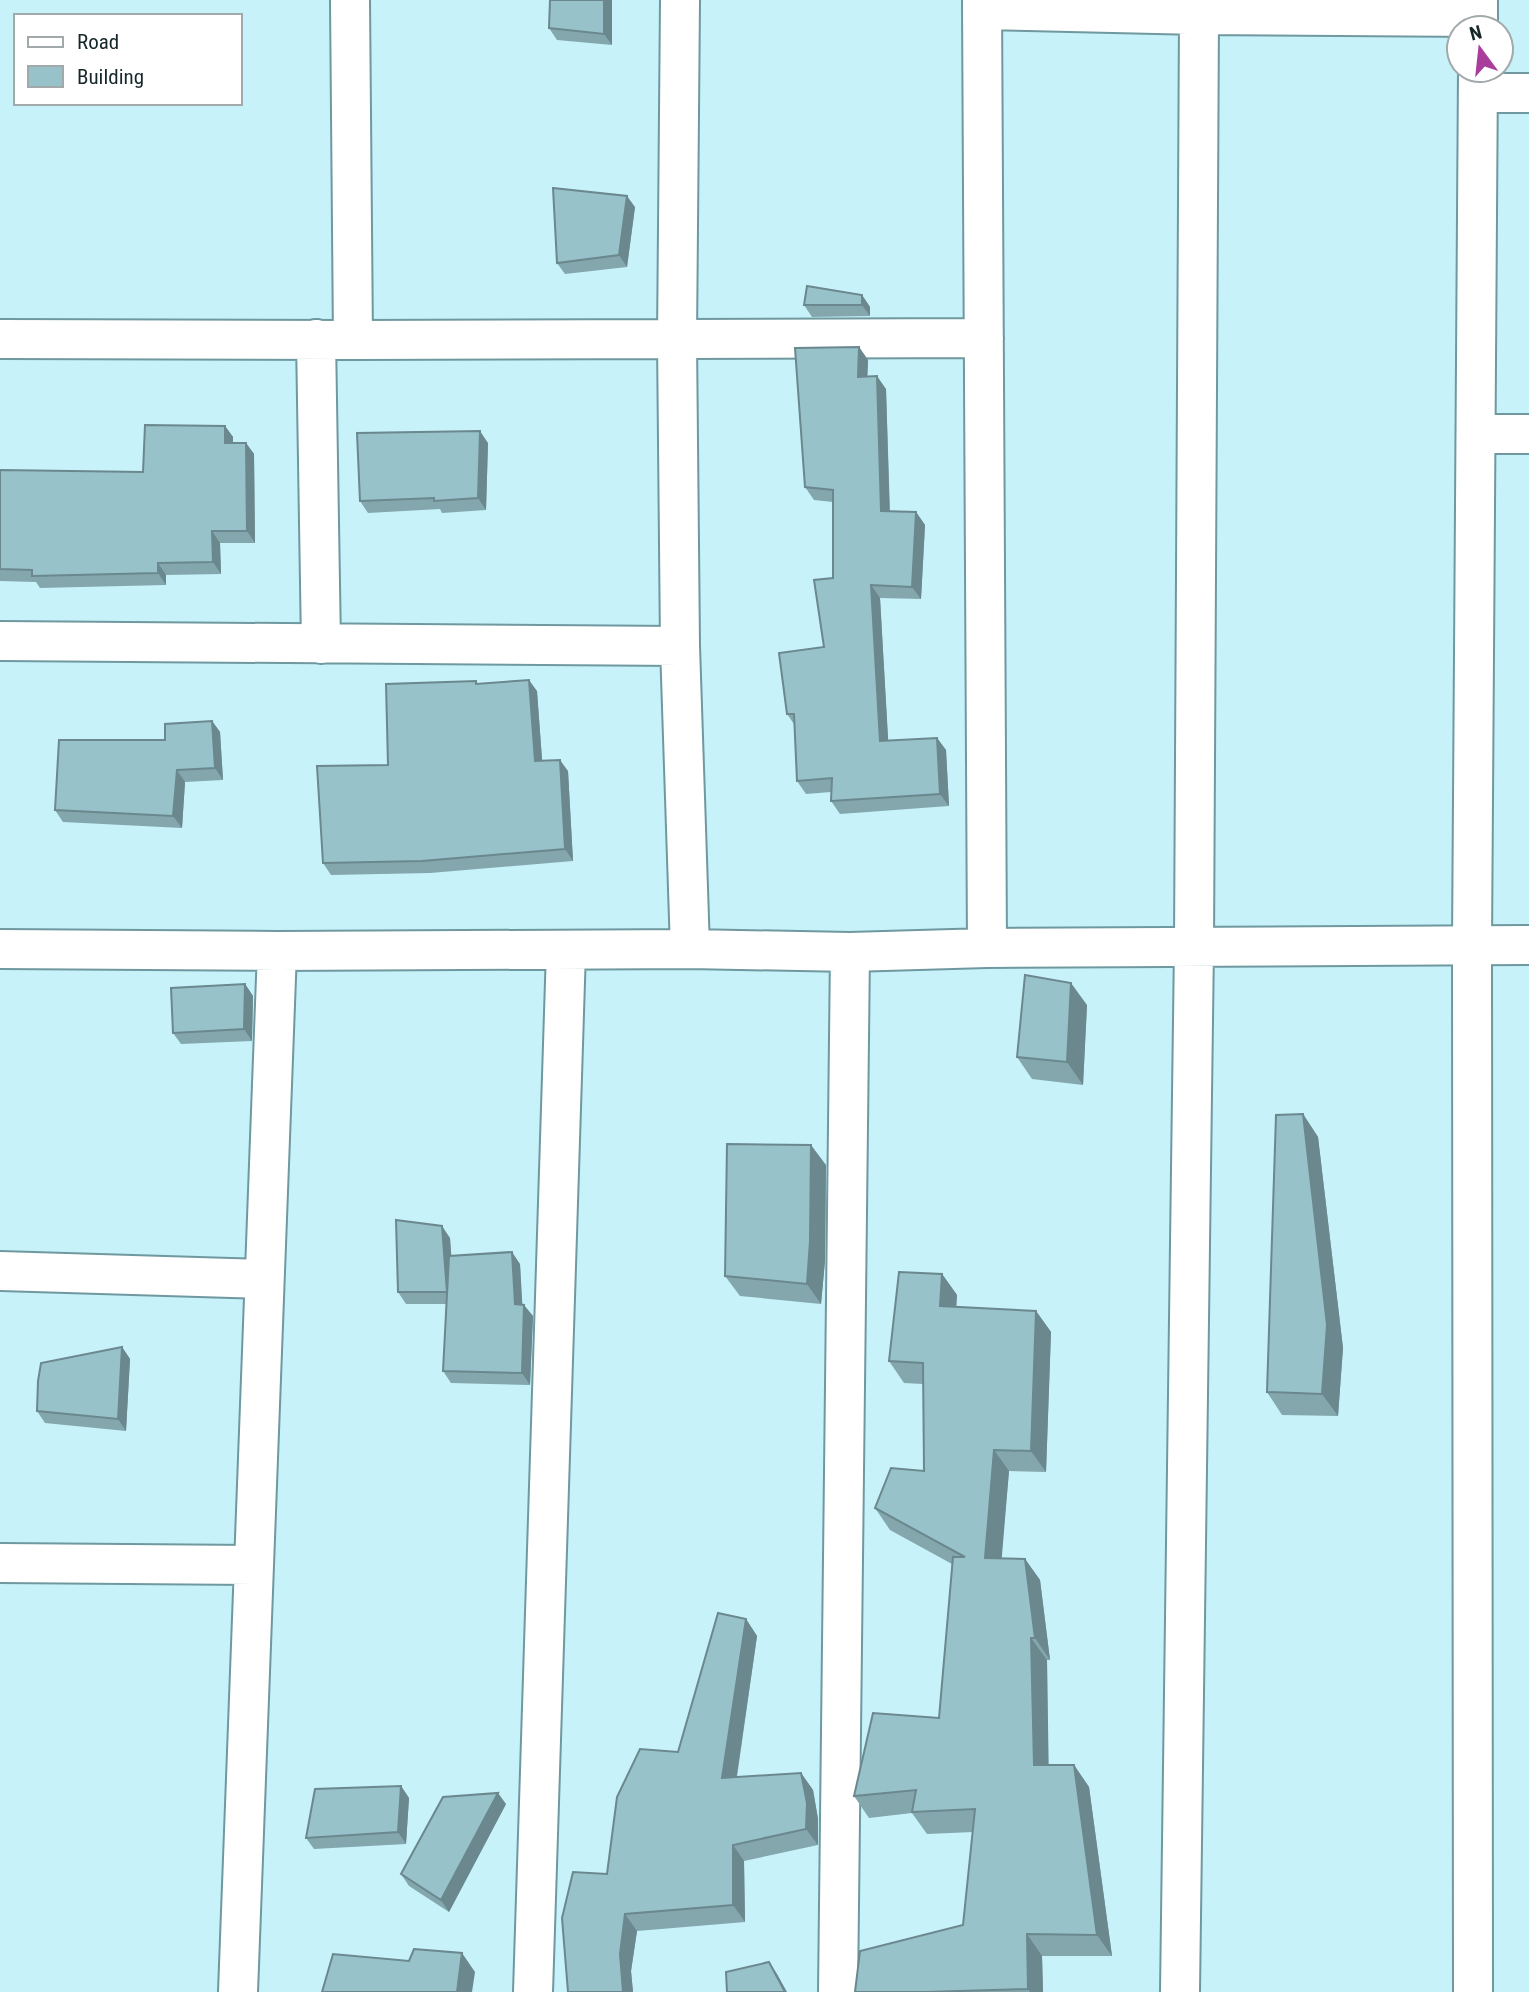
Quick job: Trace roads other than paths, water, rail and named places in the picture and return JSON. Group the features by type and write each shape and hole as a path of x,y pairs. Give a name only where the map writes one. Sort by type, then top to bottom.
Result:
{"street":[{"path":"321,644 350,0"},
{"path":"680,0 677,339 680,646 690,949"},
{"path":"987,948 982,5 1199,15 1445,15"},
{"path":"1180,1992 1194,946 1199,15"},
{"path":"1473,1992 1472,945 1479,84"},
{"path":"1492,84 1529,93"},
{"path":"0,338 984,338"},
{"path":"1476,434 1529,434"},
{"path":"0,641 680,646"},
{"path":"0,949 690,949 850,952 987,948 1529,945"},
{"path":"533,1992 566,950"},
{"path":"238,1992 277,951"},
{"path":"838,1992 850,952"},
{"path":"0,1271 264,1279"},
{"path":"0,1563 253,1565"}]}
